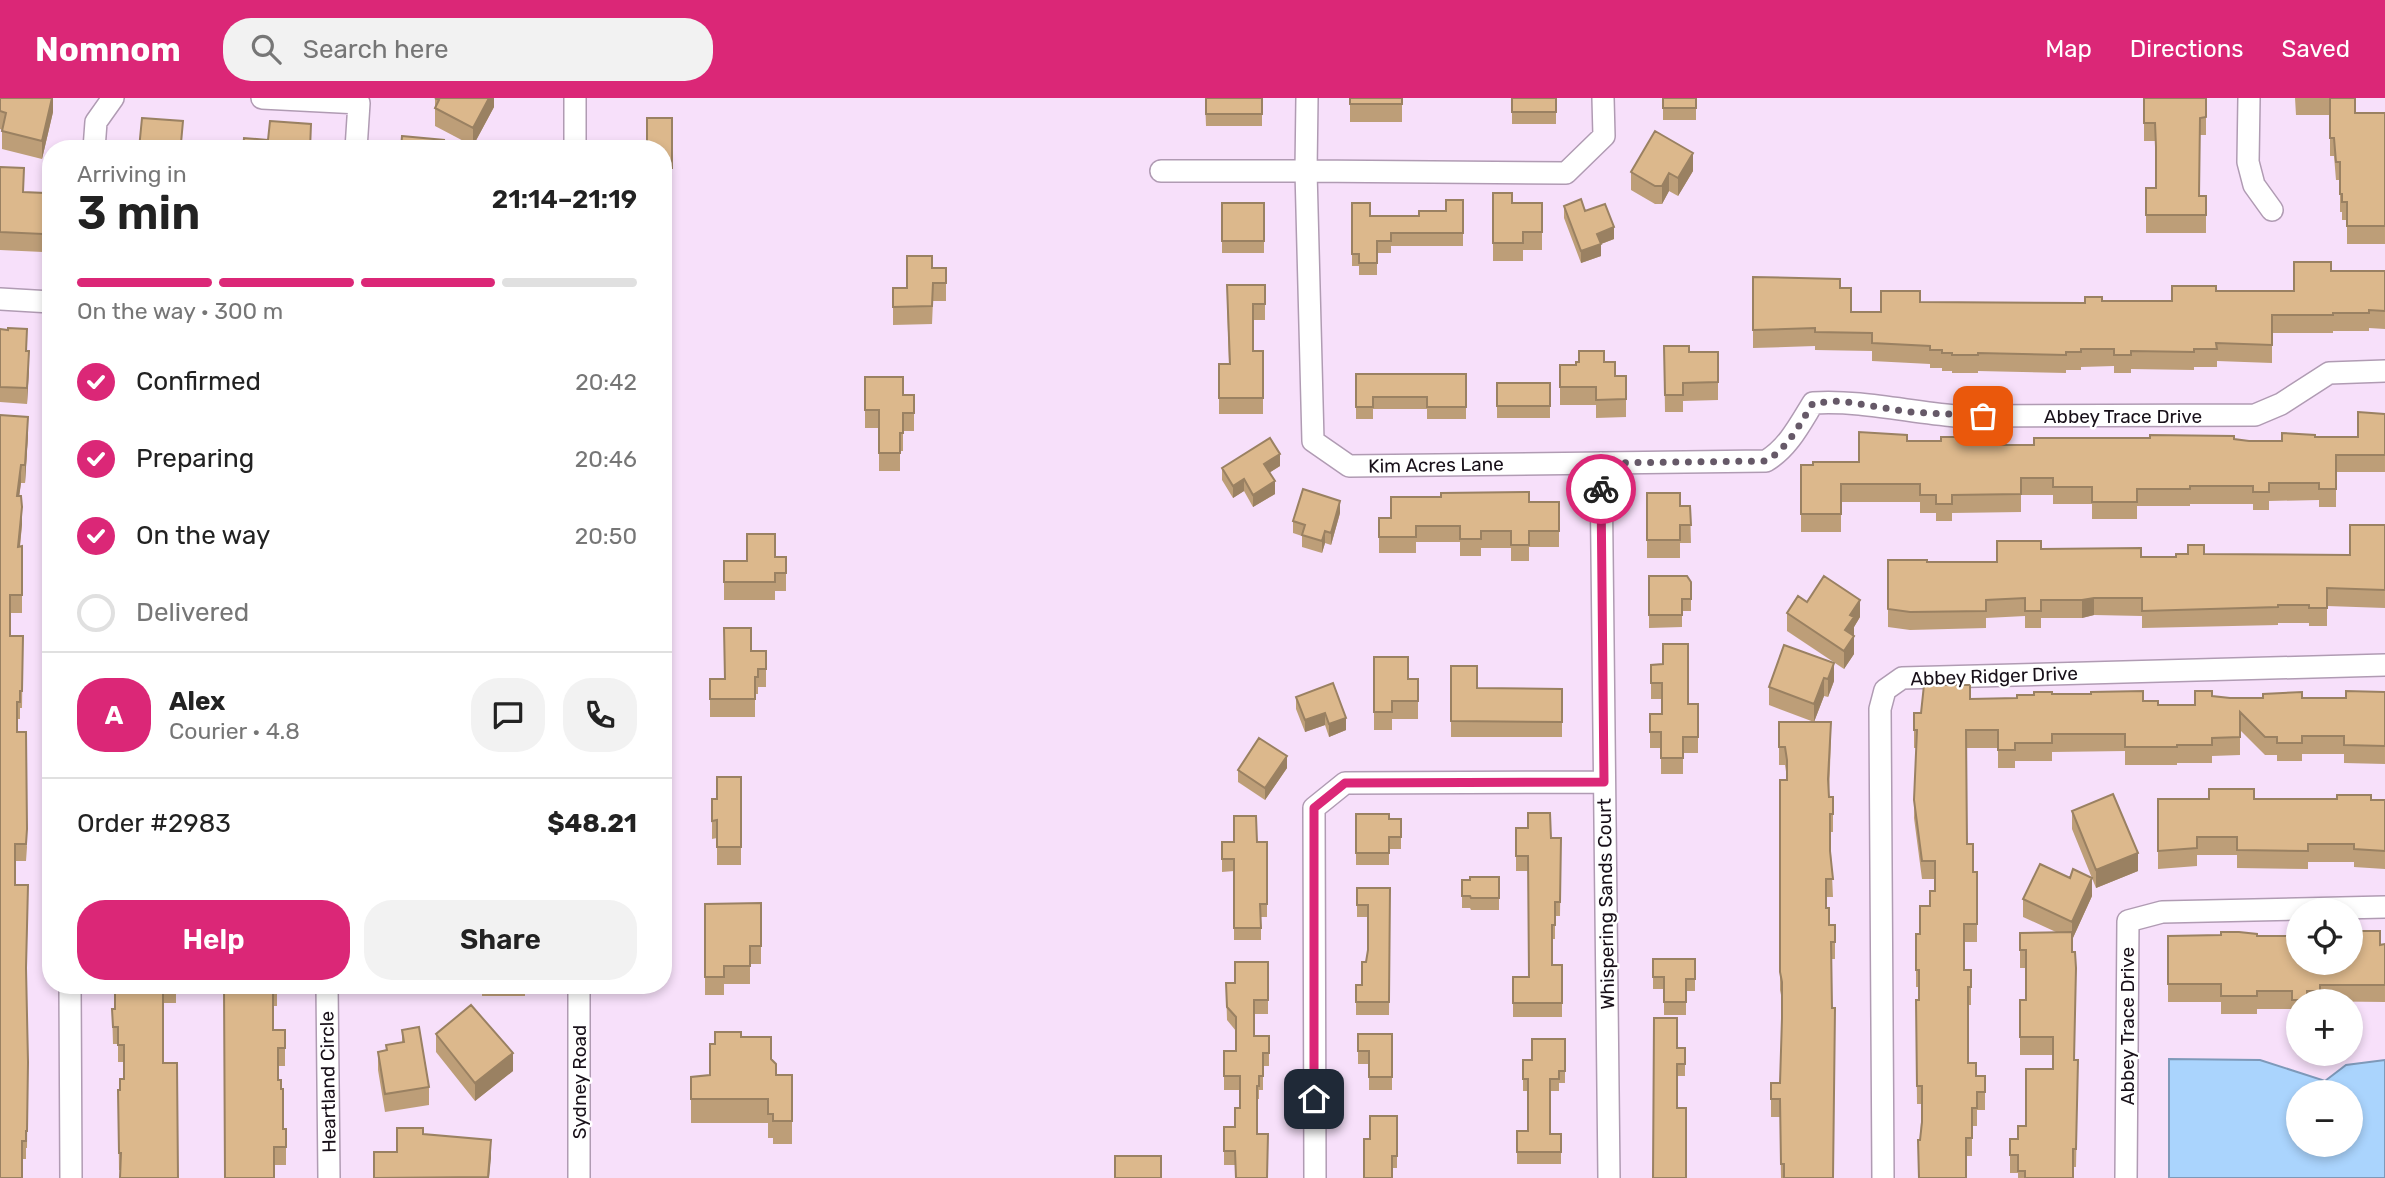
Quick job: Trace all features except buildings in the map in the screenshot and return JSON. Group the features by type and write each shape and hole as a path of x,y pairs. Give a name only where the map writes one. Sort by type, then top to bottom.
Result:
{"street":[{"path":"95,140 96,122 113,98"},
{"path":"262,98 362,101 357,140"},
{"path":"575,98 575,140"},
{"name":"Kim Acres Lane","path":"1307,98 1306,171 1313,441 1349,466 1754,462"},
{"path":"1161,171 1566,173 1604,136 1603,98"},
{"path":"2249,98 2248,162 2254,185 2272,210"},
{"path":"0,299 42,301"},
{"name":"Abbey Trace Drive","path":"1754,462 1766,461 1776,455 1789,441 1813,403 1841,401 1955,416 2255,415 2281,404 2329,373 2385,371"},
{"name":"Whispering Sands Court","path":"1601,463 1609,1178"},
{"name":"Abbey Ridger Drive","path":"1883,1178 1880,709 1885,690 1902,678 2385,665"},
{"path":"1315,1178 1314,808 1345,783 1604,782"},
{"name":"Abbey Trace Drive","path":"2126,1178 2128,921 2162,912 2385,907"},
{"path":"70,994 71,1178"},
{"name":"Heartland Circle","path":"327,994 329,1178"},
{"name":"Sydney Road","path":"579,994 579,1178"}],"water":[{"path":"2169,1059 2260,1060 2322,1080 2286,1080 2286,1157 2363,1157 2363,1080 2326,1080 2345,1066 2363,1066 2363,1063 2385,1060 2385,1178 2169,1178"}],"way so far":[{"path":"1601,489 1601,463 1766,461 1789,441 1813,403 1841,401 1910,412 1983,416"}],"route":[{"path":"1314,1099 1314,808 1345,783 1604,782 1601,489"}]}
